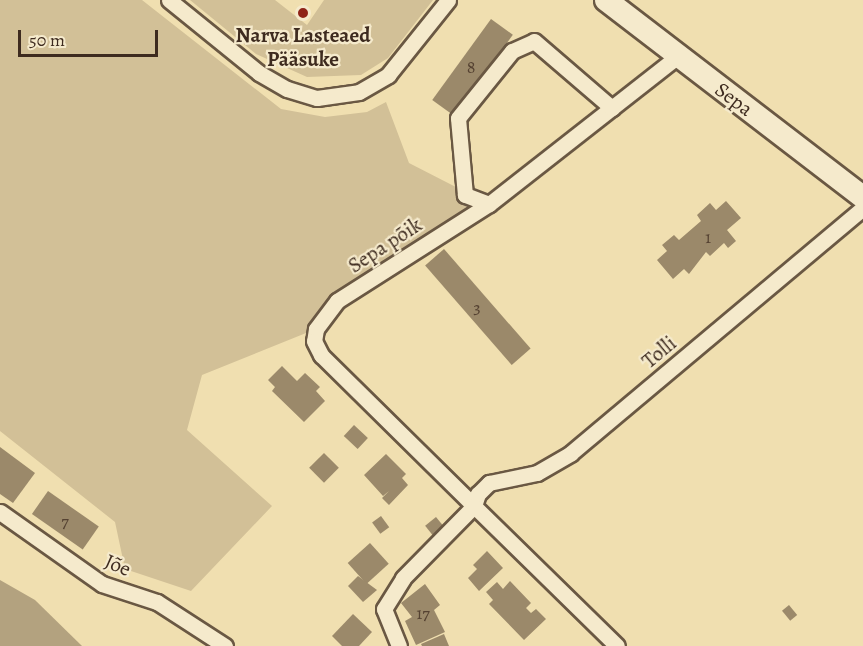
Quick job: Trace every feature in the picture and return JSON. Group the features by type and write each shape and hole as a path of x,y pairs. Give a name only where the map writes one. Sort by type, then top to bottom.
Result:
{"street":[{"path":"168,0 260,73 287,89 317,98 359,93 388,75 448,0"},
{"name":"Sepa","path":"606,0 863,197"},
{"path":"489,204 465,195 458,118 512,51 534,41 612,108"},
{"name":"Sepa põik","path":"474,506 321,355 314,341 316,329 337,301 489,204 678,56"},
{"name":"Tolli","path":"399,646 384,609 403,579 474,506 478,494 489,483 537,473 571,453 863,208"},
{"path":"474,506 617,646"},
{"name":"Jõe","path":"0,512 102,584 157,602 225,646"}],"shaded area":[{"path":"0,0 142,0 281,109 325,117 367,112 386,102 409,163 489,204 337,301 316,329 202,375 187,430 272,506 191,591 125,569 115,522 0,431"},
{"path":"190,0 275,0 307,25 324,0 433,0 388,58 361,75 307,77 256,54"},
{"path":"0,580 35,600 82,646 0,646"}],"building":[{"path":"491,19 513,35 454,116 432,100"},
{"path":"726,201 741,218 727,230 736,241 728,248 724,243 710,256 706,252 689,274 684,269 673,279 657,260 667,251 662,245 674,235 679,240 701,221 697,215 710,203 716,210"},
{"path":"444,249 531,349 512,365 425,265"},
{"path":"282,366 297,381 305,373 320,387 316,391 325,401 304,422 272,391 275,387 268,380"},
{"path":"354,425 368,438 358,449 344,436"},
{"path":"0,447 35,473 13,503 0,494"},
{"path":"324,453 339,468 324,483 309,468"},
{"path":"386,454 406,474 402,478 408,485 389,505 382,498 389,491 383,496 364,475"},
{"path":"48,491 99,527 83,549 32,514"},
{"path":"381,516 389,527 380,534 372,522"},
{"path":"436,517 444,527 433,536 425,526"},
{"path":"370,543 389,564 366,584 348,563"},
{"path":"487,551 503,568 479,591 468,578 477,569 473,565"},
{"path":"358,576 377,590 363,602 348,586"},
{"path":"510,581 531,603 526,608 531,613 536,609 546,619 524,640 489,604 493,600 486,592 497,582 503,589"},
{"path":"425,584 440,605 434,610 445,632 416,645 405,621 412,617 401,603"},
{"path":"789,605 797,615 790,621 782,611"},
{"path":"353,614 372,632 359,646 342,646 332,636"},
{"path":"444,634 449,646 422,646 421,644"}],"place":[{"name":"Narva Lasteaed Pääsuke","path":"303,13"}]}
